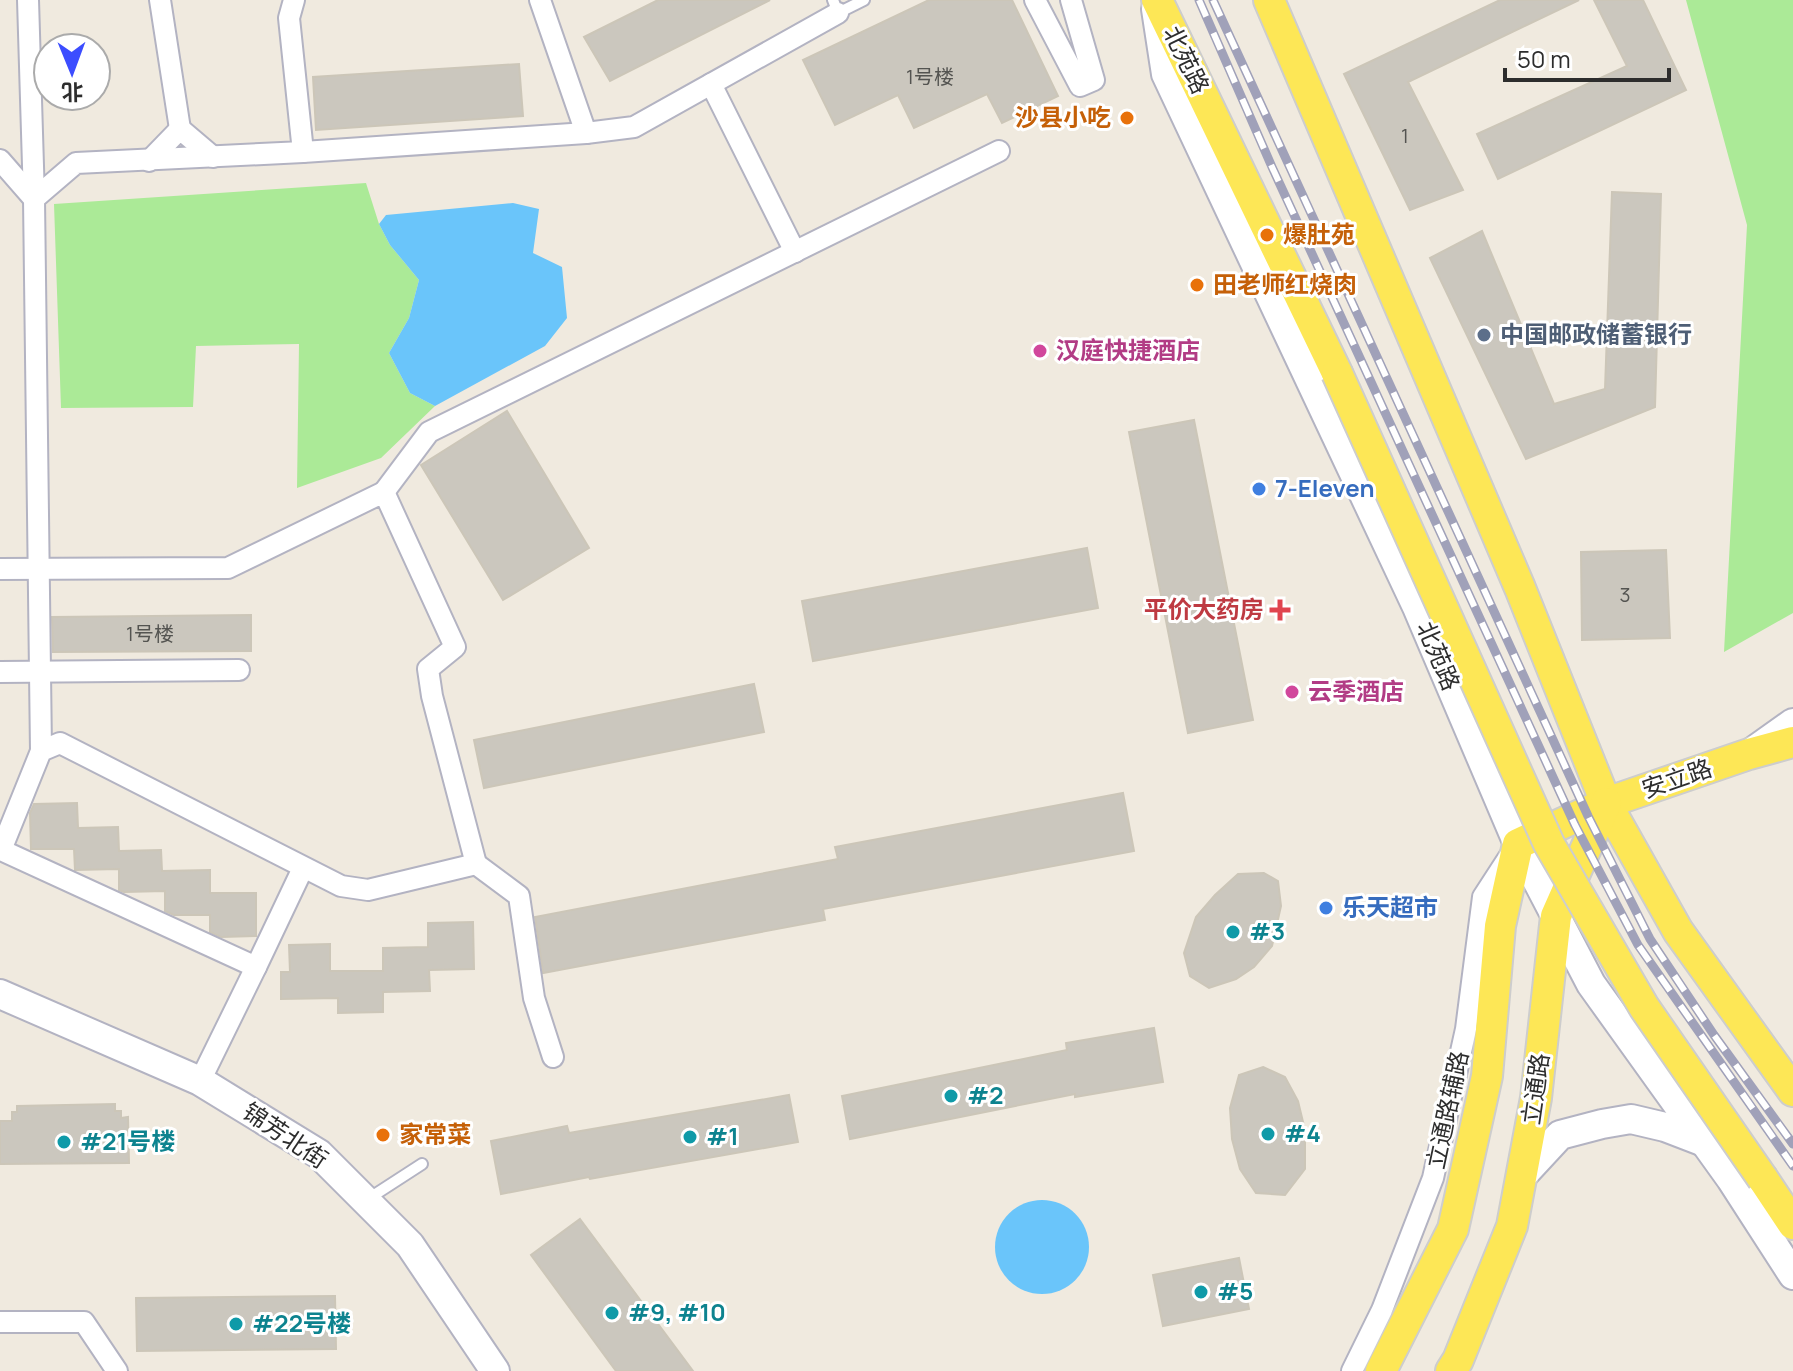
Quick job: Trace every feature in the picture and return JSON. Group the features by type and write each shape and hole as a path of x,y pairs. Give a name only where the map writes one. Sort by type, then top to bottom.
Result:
{"main road":[{"name":"北苑路","path":"1156,0 1337,373 1549,844 1644,1007 1793,1224"},
{"path":"1269,0 1520,588 1606,803 1678,931 1793,1091"},
{"name":"安立路","path":"1518,844 1606,803 1793,742"},
{"name":"立通路","path":"1451,1371 1512,1226 1536,1098 1556,916 1606,803"},
{"name":"立通路","path":"1381,1371 1453,1229 1487,1076 1500,926 1518,844"}],"street":[{"path":"28,0 34,199 41,751 0,850 256,967"},
{"path":"160,0 180,129 213,157"},
{"path":"294,0 289,18 303,152"},
{"path":"540,0 586,133"},
{"path":"1035,0 1080,86 1094,80 1071,0"},
{"name":"北苑路","path":"1156,0 1166,74 1417,607 1518,844 1591,984 1704,1142 1793,1275"},
{"path":"34,199 76,163 303,152 634,127 711,84 835,6"},
{"path":"711,84 795,252"},
{"path":"149,161 180,129"},
{"path":"0,569 228,568 384,492 429,432 999,151"},
{"path":"0,160 34,199"},
{"path":"384,492 455,647 428,669 432,696 476,864 519,896 534,998 553,1057"},
{"path":"0,672 239,670"},
{"name":"安立路","path":"1749,754 1793,723"},
{"path":"41,751 60,743 341,886 368,890 476,864"},
{"name":"立通路辅路","path":"1352,1371 1382,1310 1433,1178 1466,1029 1483,897 1518,844"},
{"path":"200,1081 303,868"},
{"name":"锦芳北街","path":"0,994 200,1081 319,1154 410,1245 495,1371"},
{"path":"1522,1176 1560,1135 1602,1124 1631,1119 1665,1127 1704,1142"},
{"path":"0,1322 84,1322 117,1371"}],"lane":[{"path":"835,6 864,0"},
{"path":"366,1200 422,1164"}],"green space":[{"path":"1686,0 1793,0 1793,613 1724,652 1747,225"},
{"path":"366,183 379,224 390,245 419,280 409,318 389,353 410,393 435,406 381,458 297,488 299,344 196,346 193,407 61,408 54,204"}],"water":[{"path":"513,203 539,209 533,253 562,267 567,318 545,346 435,406 410,393 389,353 409,318 419,280 390,245 379,224 386,215"},
{"path":"1033,1200 1051,1200 1076,1213 1086,1229 1089,1247 1086,1265 1076,1281 1051,1294 1033,1294 1008,1281 995,1256 995,1238 1008,1213"}],"building":[{"path":"658,0 770,0 610,81 584,37"},
{"path":"929,0 1012,0 1058,96 1002,123 987,94 914,128 898,95 835,125 803,60"},
{"path":"1500,0 1579,0 1408,82 1463,190 1410,210 1344,74"},
{"path":"1594,0 1643,0 1686,90 1498,179 1477,134 1627,66"},
{"path":"519,64 523,116 316,130 313,77"},
{"path":"1612,192 1661,194 1655,407 1526,459 1430,258 1482,231 1554,404 1605,389"},
{"path":"507,411 589,548 503,600 421,465"},
{"path":"1194,420 1253,720 1188,733 1129,432"},
{"path":"1087,548 1098,608 813,661 802,601"},
{"path":"1666,550 1670,638 1582,640 1581,552"},
{"path":"251,615 251,651 53,652 52,617"},
{"path":"754,684 764,732 484,788 474,740"},
{"path":"1123,793 1134,851 823,909 825,920 543,973 535,917 838,859 835,847"},
{"path":"77,803 78,828 118,827 119,851 161,850 162,871 210,870 210,893 256,893 256,936 221,937 210,932 210,915 174,915 165,911 165,891 119,890 119,869 75,870 74,849 31,849 30,813 34,804"},
{"name":"#3","path":"1264,873 1278,881 1281,906 1272,946 1254,967 1236,979 1209,988 1190,976 1184,953 1196,917 1238,874"},
{"path":"473,922 474,969 429,970 430,991 383,992 383,1012 338,1013 338,998 281,999 281,972 290,972 289,945 330,944 330,971 383,971 383,948 428,947 428,923"},
{"name":"#2","path":"1154,1028 1163,1082 1075,1097 1075,1094 850,1139 842,1096 1067,1050 1066,1043"},
{"name":"#4","path":"1263,1067 1285,1077 1298,1101 1305,1130 1305,1169 1285,1195 1256,1193 1240,1169 1232,1139 1230,1108 1239,1075"},
{"name":"#1","path":"789,1095 798,1142 501,1194 491,1141 567,1126 569,1133"},
{"name":"#21号楼","path":"115,1104 115,1111 121,1111 121,1118 128,1117 129,1163 0,1164 0,1121 12,1121 12,1112 17,1112 17,1106"},
{"name":"#9, #10","path":"580,1219 693,1371 616,1371 531,1255"},
{"name":"#5","path":"1239,1258 1249,1309 1163,1326 1153,1275"},
{"name":"#22号楼","path":"335,1296 336,1349 137,1351 136,1298"}],"railway":[{"path":"1199,0 1272,167 1575,825 1638,945 1793,1166"},
{"path":"1213,0 1588,816 1650,939 1714,1035 1793,1144"}],"place":[{"name":"沙县小吃","path":"1127,118"},
{"name":"爆肚苑","path":"1267,235"},
{"name":"田老师红烧肉","path":"1197,285"},
{"name":"中国邮政储蓄银行","path":"1484,335"},
{"name":"汉庭快捷酒店","path":"1040,351"},
{"name":"7-Eleven","path":"1259,489"},
{"name":"平价大药房","path":"1280,610"},
{"name":"云季酒店","path":"1292,692"},
{"name":"乐天超市","path":"1326,908"},
{"name":"#3","path":"1233,932"},
{"name":"#2","path":"951,1096"},
{"name":"#4","path":"1268,1134"},
{"name":"家常菜","path":"383,1135"},
{"name":"#1","path":"690,1137"},
{"name":"#21号楼","path":"64,1142"},
{"name":"#5","path":"1201,1292"},
{"name":"#9, #10","path":"612,1313"},
{"name":"#22号楼","path":"236,1324"}]}
